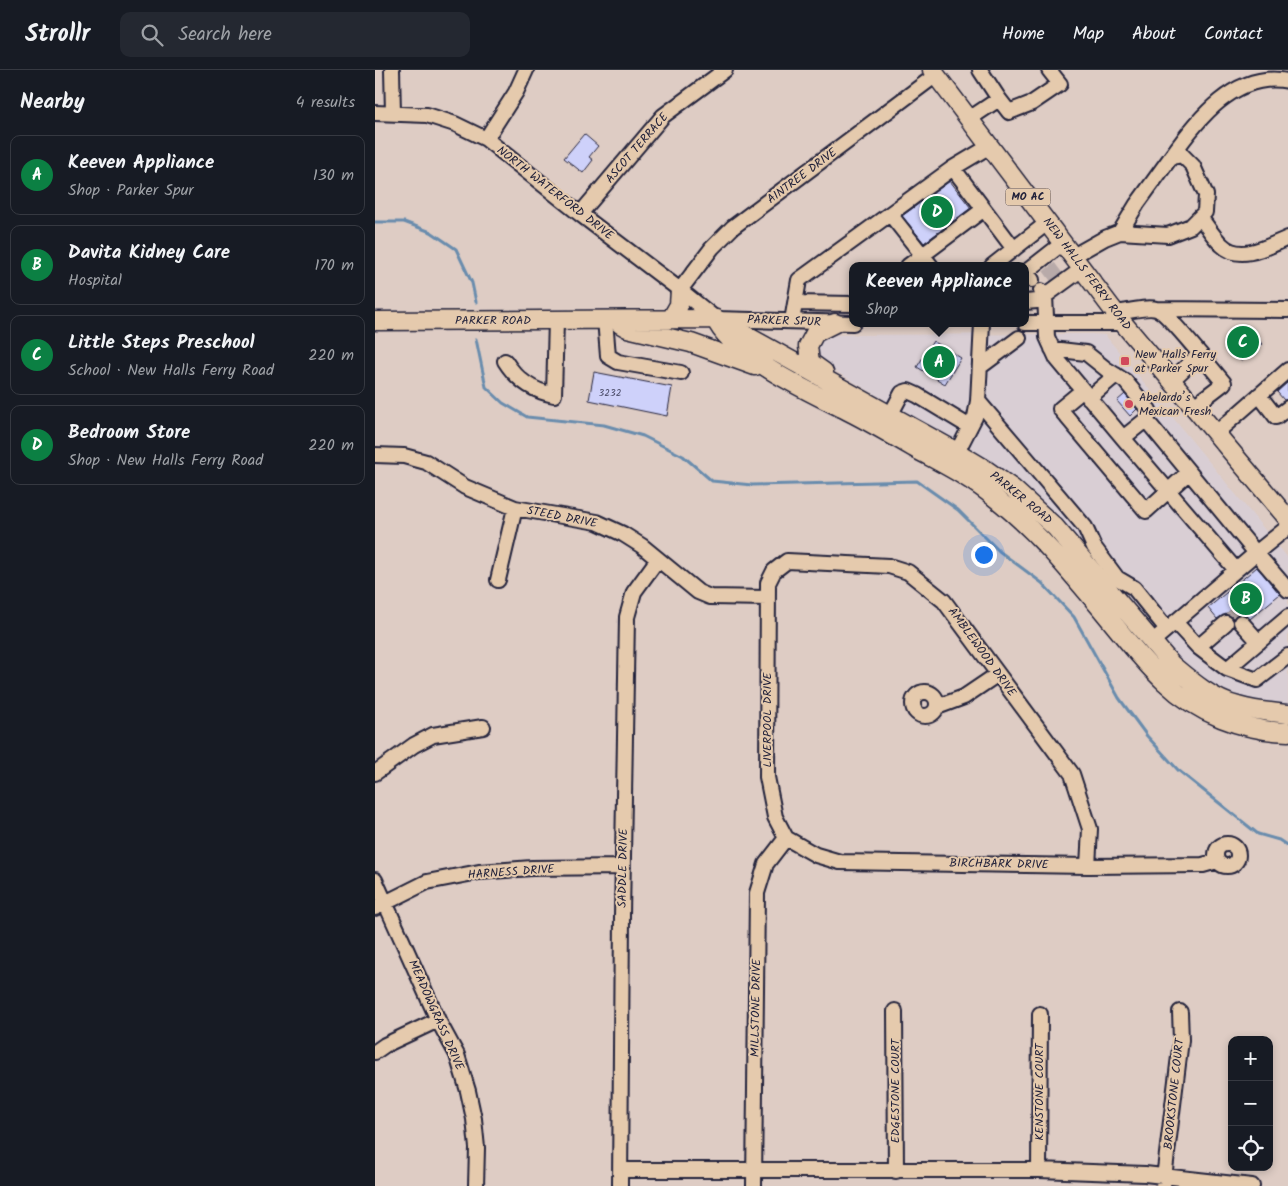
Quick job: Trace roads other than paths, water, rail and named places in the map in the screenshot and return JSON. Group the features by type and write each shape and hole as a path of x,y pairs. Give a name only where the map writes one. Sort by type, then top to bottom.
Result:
{"main road":[{"name":"NEW HALLS FERRY ROAD","path":"934,73 1120,318 1288,518"},
{"path":"671,319 679,305 680,290"},
{"name":"PARKER ROAD","path":"608,319 627,328 691,343 792,382"},
{"name":"PARKER ROAD","path":"716,319 724,334 735,344 759,362 820,399 847,410 886,422 957,452 985,469 1012,488 1055,527 1172,665 1211,694 1236,706 1288,714"},
{"name":"PARKER ROAD","path":"375,321 716,319 872,404 886,422 993,496 1028,525 1054,552 1142,658 1178,694 1205,711 1229,721 1256,729 1288,732"},
{"path":"844,323 815,333 807,346 810,362 872,404"}],"street":[{"path":"392,70 393,113"},
{"path":"486,139 516,92 526,70"},
{"name":"ASCOT TERRACE","path":"580,214 663,116 725,70"},
{"path":"980,70 1009,112 1032,103 1060,84 1049,70"},
{"name":"AINTREE DRIVE","path":"680,290 712,248 733,228 934,73"},
{"path":"1120,232 1137,204 1200,115 1222,94 1243,80 1264,76 1281,78 1288,81"},
{"path":"969,119 999,99"},
{"name":"NORTH WATERFORD DRIVE","path":"375,113 427,115 455,124 486,139 716,319"},
{"path":"792,322 799,280 953,168 990,146"},
{"path":"1029,302 1037,301 1047,279 1073,256 1105,238 1120,232 1168,236 1191,226 1205,212 1206,196 1193,166 1183,155 1171,156"},
{"path":"953,168 1013,249"},
{"path":"890,214 927,261 984,209"},
{"path":"1200,217 1223,246 1234,251 1254,253 1288,238"},
{"path":"996,262 1047,223"},
{"path":"1073,256 1047,279 1047,337 1057,359 1236,570"},
{"path":"795,302 849,304"},
{"path":"1156,309 1165,316 1200,354 1224,383 1194,406"},
{"path":"1029,323 1120,318 1135,310 1288,310"},
{"path":"608,319 608,356 619,362 681,373"},
{"name":"PARKER SPUR","path":"716,319 844,323"},
{"path":"505,362 511,371 526,384 544,393 554,395 556,320"},
{"path":"957,452 975,416 978,401 982,327"},
{"path":"980,367 1019,338"},
{"path":"1053,349 1086,354 1125,381 1149,410 1148,418 1123,438"},
{"path":"1171,380 1200,354"},
{"path":"1216,433 1288,370"},
{"path":"1116,375 1060,409 1146,511 1189,472"},
{"path":"886,422 902,393 908,391 970,427"},
{"path":"1259,395 1276,417 1288,408"},
{"path":"978,401 1085,528 1094,548 1117,578 1134,588 1171,625 1227,669 1257,680 1288,656"},
{"path":"1151,426 1288,590"},
{"name":"STEED DRIVE","path":"375,455 404,456 426,462 465,487 515,508 597,522 623,534 642,546 698,592 710,597 768,598"},
{"path":"498,580 515,508"},
{"path":"1153,642 1288,527"},
{"name":"SADDLE DRIVE","path":"620,1186 627,617 634,592 657,559"},
{"name":"AMBLEWOOD DRIVE","path":"768,598 769,583 774,570 787,561 889,566 908,572 944,601 1072,774 1090,829 1088,866"},
{"name":"LIVERPOOL DRIVE","path":"768,598 767,777 775,817 786,838"},
{"path":"1227,669 1288,618"},
{"path":"1241,622 1259,642"},
{"path":"1198,647 1226,623"},
{"path":"937,707 964,697 998,674"},
{"path":"375,773 433,735 483,727"},
{"name":"BIRCHBARK DRIVE","path":"786,838 816,855 840,862 1088,866 1203,865 1217,861"},
{"name":"MILLSTONE DRIVE","path":"754,1186 757,893 766,864 786,838"},
{"name":"HARNESS DRIVE","path":"380,905 427,882 479,872 532,868 623,867"},
{"name":"MEADOWGRASS DRIVE","path":"375,880 380,905 457,1055 474,1119 477,1148 476,1186"},
{"name":"EDGESTONE COURT","path":"895,1011 896,1171"},
{"name":"BROOKSTONE COURT","path":"1164,1181 1181,1040 1180,1012"},
{"name":"KENSTONE COURT","path":"1039,1170 1040,1014"},
{"path":"375,1052 385,1044 438,1020"},
{"path":"621,1170 1039,1170 1145,1174 1164,1181 1252,1186"}],"waterway":[{"path":"375,222 404,222 431,232 456,249 472,283 476,302"},
{"path":"476,339 486,387 503,403 527,417 604,425 643,436 683,456 712,481 752,485 917,481 958,510 999,551 1042,583 1074,617 1119,698 1147,736 1178,770 1258,834 1279,840 1288,846"}],"tunnel":[{"path":"1049,267 1058,279"},
{"path":"1226,623 1235,615 1241,622"}],"place":[{"name":"Bedroom Store","path":"937,212"},
{"name":"Little Steps Preschool","path":"1243,342"},
{"name":"New Halls Ferry at Parker Spur","path":"1125,361"},
{"name":"Keeven Appliance","path":"939,362"},
{"name":"Abelardo’s Mexican Fresh","path":"1129,404"},
{"name":"Davita Kidney Care","path":"1246,599"}]}
